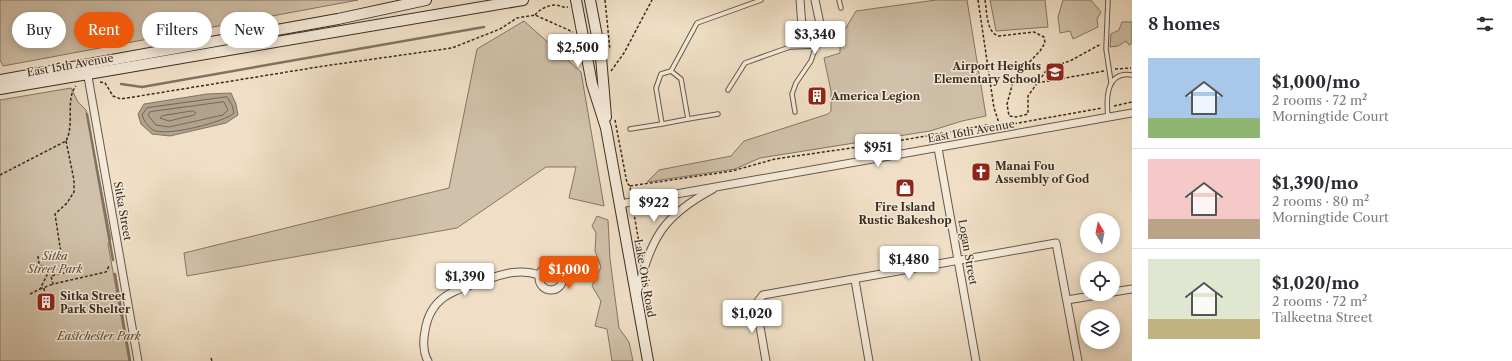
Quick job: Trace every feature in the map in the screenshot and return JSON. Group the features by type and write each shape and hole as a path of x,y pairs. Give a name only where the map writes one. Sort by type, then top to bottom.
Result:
{"main road":[{"name":"East 15th Avenue","path":"0,80 88,74 426,0"},
{"name":"East 15th Avenue","path":"0,89 523,0"},
{"name":"Lake Otis Road","path":"576,0 592,84 606,128"},
{"name":"Lake Otis Road","path":"590,0 602,63 606,128 648,361"}],"street":[{"path":"800,0 803,32 808,42 816,46 822,33 815,0"},
{"name":"Sitka Street","path":"88,74 138,361"},
{"name":"East 16th Avenue","path":"620,204 1132,113"},
{"name":"Logan Street","path":"938,148 976,361"},
{"name":"East 16th Avenue","path":"636,296 646,260 653,242 664,225 690,201 718,186"},
{"path":"766,361 756,304 763,295 855,280 1056,243 1078,361"},
{"path":"428,361 424,338 426,322 433,307 444,297 459,289 502,274 521,271 539,275"},
{"path":"855,280 869,361"},
{"path":"1120,291 1132,289"},
{"path":"1067,300 1080,298"}],"lane":[{"path":"662,124 656,88 661,74 672,71 698,23 761,0"},
{"path":"839,0 840,8"},
{"path":"1108,0 1106,41 1108,70 1111,82"},
{"path":"728,90 745,63 790,47 816,46 811,61 796,83 792,94 795,112"},
{"path":"672,71 681,79 688,119"},
{"path":"1108,117 1106,95 1111,82 1119,76 1126,74 1132,75"},
{"path":"630,130 718,114"}],"path":[{"path":"604,0 610,55"},
{"path":"610,68 610,73 624,53 652,0"},
{"path":"978,0 994,108 1000,126"},
{"path":"985,0 991,30 995,35 999,36 1034,32 1041,33 1044,37 1045,43 1040,51 1014,78 1006,104 1009,116 1016,117 1028,114 1028,96 1048,68 1084,54 1106,41"},
{"path":"51,276 64,273 55,214 72,197 75,187 66,141 71,125 72,91 88,74 105,83 113,96 120,99 324,66 452,48 500,29 517,18 535,15 546,7 557,5 564,8"},
{"path":"535,15 573,32"},
{"path":"1037,83 1108,70 1132,68"},
{"path":"630,186 732,171 775,158 886,143 988,125 1000,126 1132,102"},
{"path":"614,115 627,183 630,186 641,256 646,260"},
{"path":"0,175 66,141"},
{"path":"634,214 639,207"},
{"path":"38,256 39,264 45,268 51,276 53,284"},
{"path":"30,294 53,284 106,272 109,266"},
{"path":"40,289 48,273"},
{"path":"44,288 45,296"}],"green space":[{"path":"0,0 358,0 279,15 279,12 220,12 220,26 212,27 212,12 142,12 142,40 134,42 134,12 74,12 74,48 100,48 3,66 0,60"},
{"path":"936,0 967,0 986,116 962,121 930,131 760,158 735,169 647,182 659,170 731,156 744,141 828,114 831,111 831,91 824,58 840,53 840,38 856,11"},
{"path":"990,0 1045,0 1048,27 996,31"},
{"path":"1063,0 1091,0 1101,12 1097,19 1098,27 1073,39 1070,31 1060,33 1058,17"},
{"path":"524,21 581,72 604,206 569,198 576,167 546,167 457,228 187,276 184,253 449,188 477,49"},
{"path":"1122,22 1132,22 1132,43 1129,45 1126,41 1118,46 1110,47 1111,34 1119,30"},
{"name":"Sitka Street Park","path":"71,88 78,102 86,110 111,239 108,244 129,361 0,361 0,100"},
{"path":"597,216 608,220 610,259 619,328 629,342 633,361 612,361 607,329 595,326 601,301 592,286 601,267 595,251 596,233 592,226"}],"water":[{"path":"231,93 236,104 238,115 226,123 170,136 152,134 141,124 138,114 144,104 207,94"}],"waterway":[{"path":"121,84 142,87 484,27"},
{"path":"87,114 113,260"},
{"path":"115,274 130,361"}],"place":[{"name":"Airport Heights Elementary School","path":"1055,72"},
{"name":"America Legion","path":"817,96"},
{"name":"Manai Fou Assembly of God","path":"981,172"},
{"name":"Fire Island Rustic Bakeshop","path":"905,188"},
{"name":"Sitka Street Park Shelter","path":"46,302"}],"park label":[{"name":"Eastchester Park","path":"99,336"}]}
